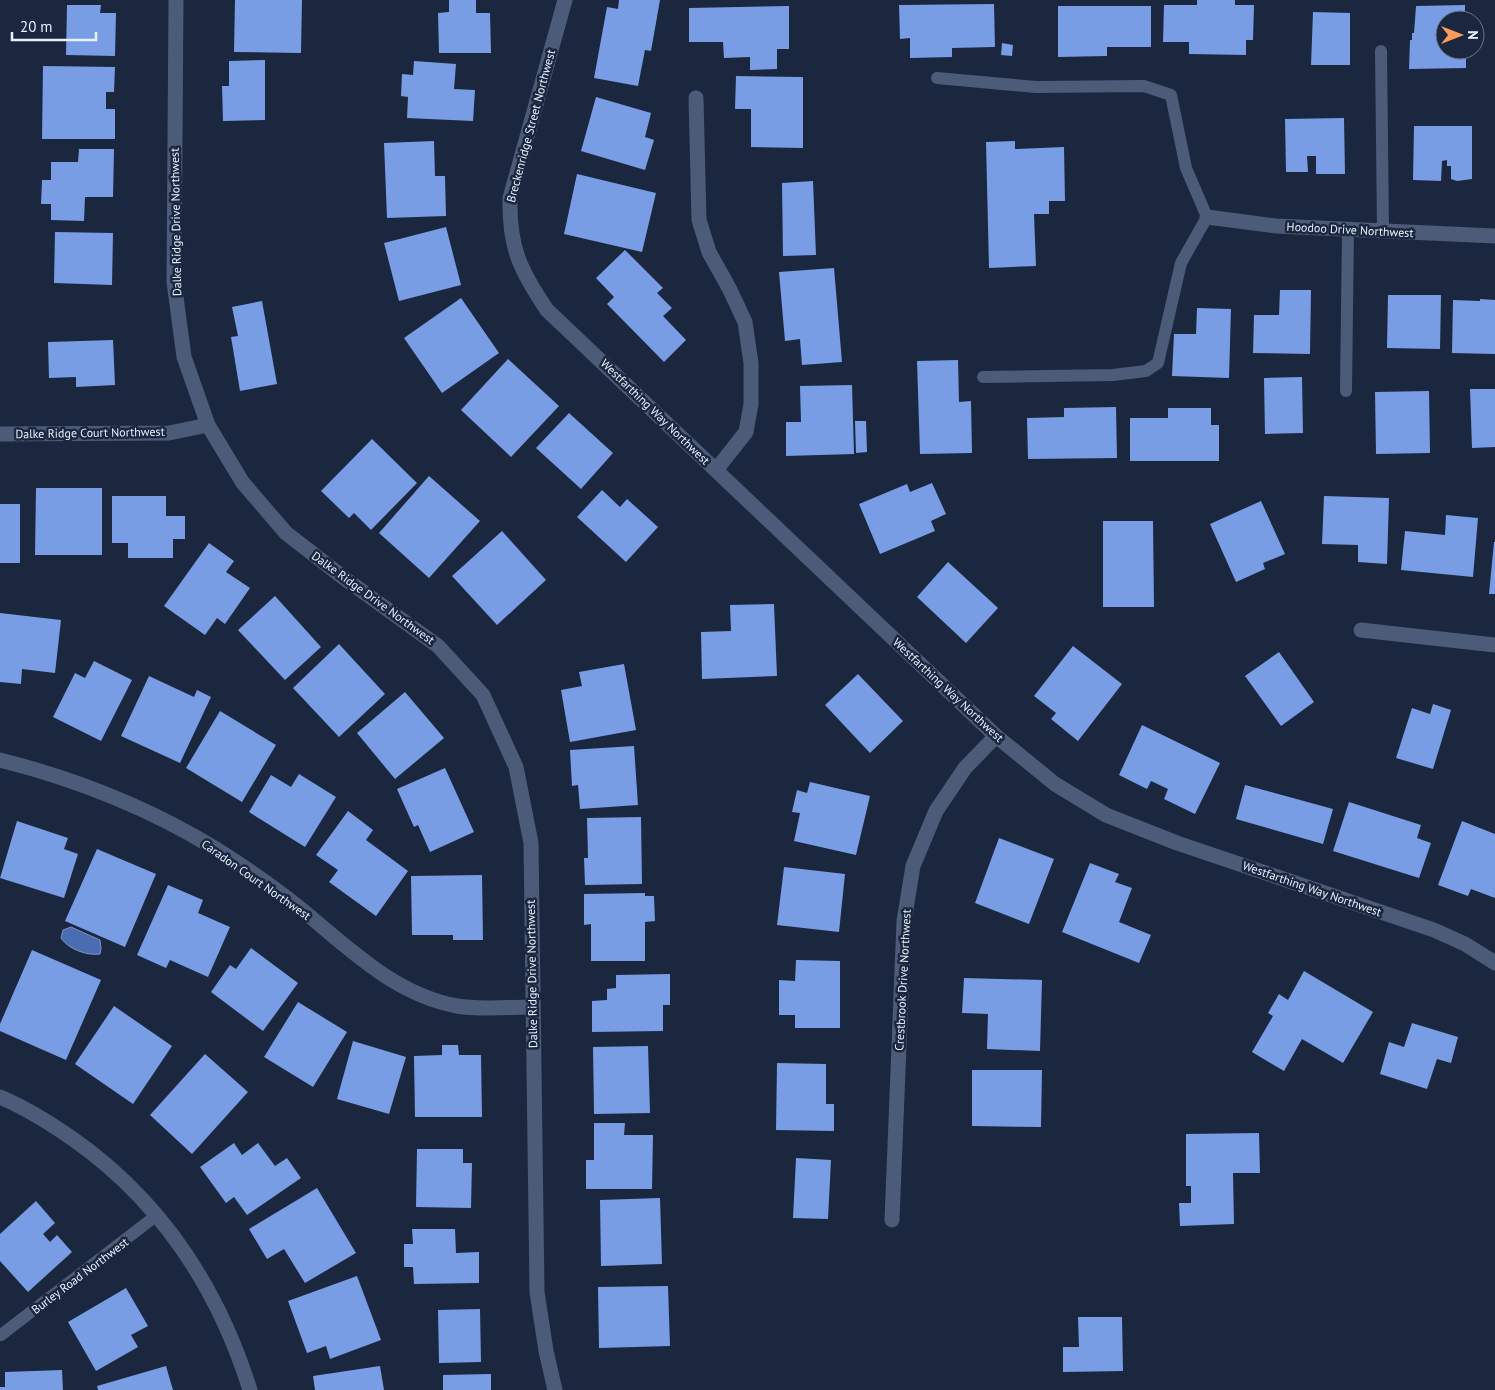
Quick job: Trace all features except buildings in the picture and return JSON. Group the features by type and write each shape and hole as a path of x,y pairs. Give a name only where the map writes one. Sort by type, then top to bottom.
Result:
{"street":[{"name":"Dalke Ridge Drive Northwest","path":"176,0 174,282 184,357 208,425 243,483 286,533 344,578 438,646 483,695 516,767 531,842 537,1292 546,1351 555,1390"},
{"name":"Breckenridge Street Northwest","path":"515,253 509,226 510,198 564,0"},
{"path":"696,98 699,220 709,252 745,322 750,363 751,404 746,432 716,470"},
{"name":"Hoodoo Drive Northwest","path":"1207,217 1276,226 1495,236"},
{"name":"Westfarthing Way Northwest","path":"515,253 528,283 547,310 996,736 1055,784 1106,815 1177,843 1434,930 1465,944 1495,963"},
{"name":"Dalke Ridge Court Northwest","path":"0,434 169,432 208,425"},
{"path":"1361,630 1495,644"},
{"name":"Crestbrook Drive Northwest","path":"892,1220 904,921 913,866 936,811 965,768 996,736"},
{"name":"Caradon Court Northwest","path":"0,760 76,783 149,811 216,850 287,898 350,951 402,988 458,1007 533,1007"},
{"path":"0,1097 51,1124 88,1150 116,1172 158,1215 188,1256 210,1293 229,1332 250,1390"}],"lane":[{"path":"1381,50 1383,231"},
{"path":"937,78 1036,87 1144,86 1171,95 1186,168 1207,217 1181,263 1158,362 1146,371 1113,375 983,377"},
{"path":"1346,391 1348,230"},
{"name":"Burley Road Northwest","path":"2,1335 158,1215"}],"water":[{"path":"71,927 100,940 100,954 78,951 64,942 61,938 63,930"}]}
